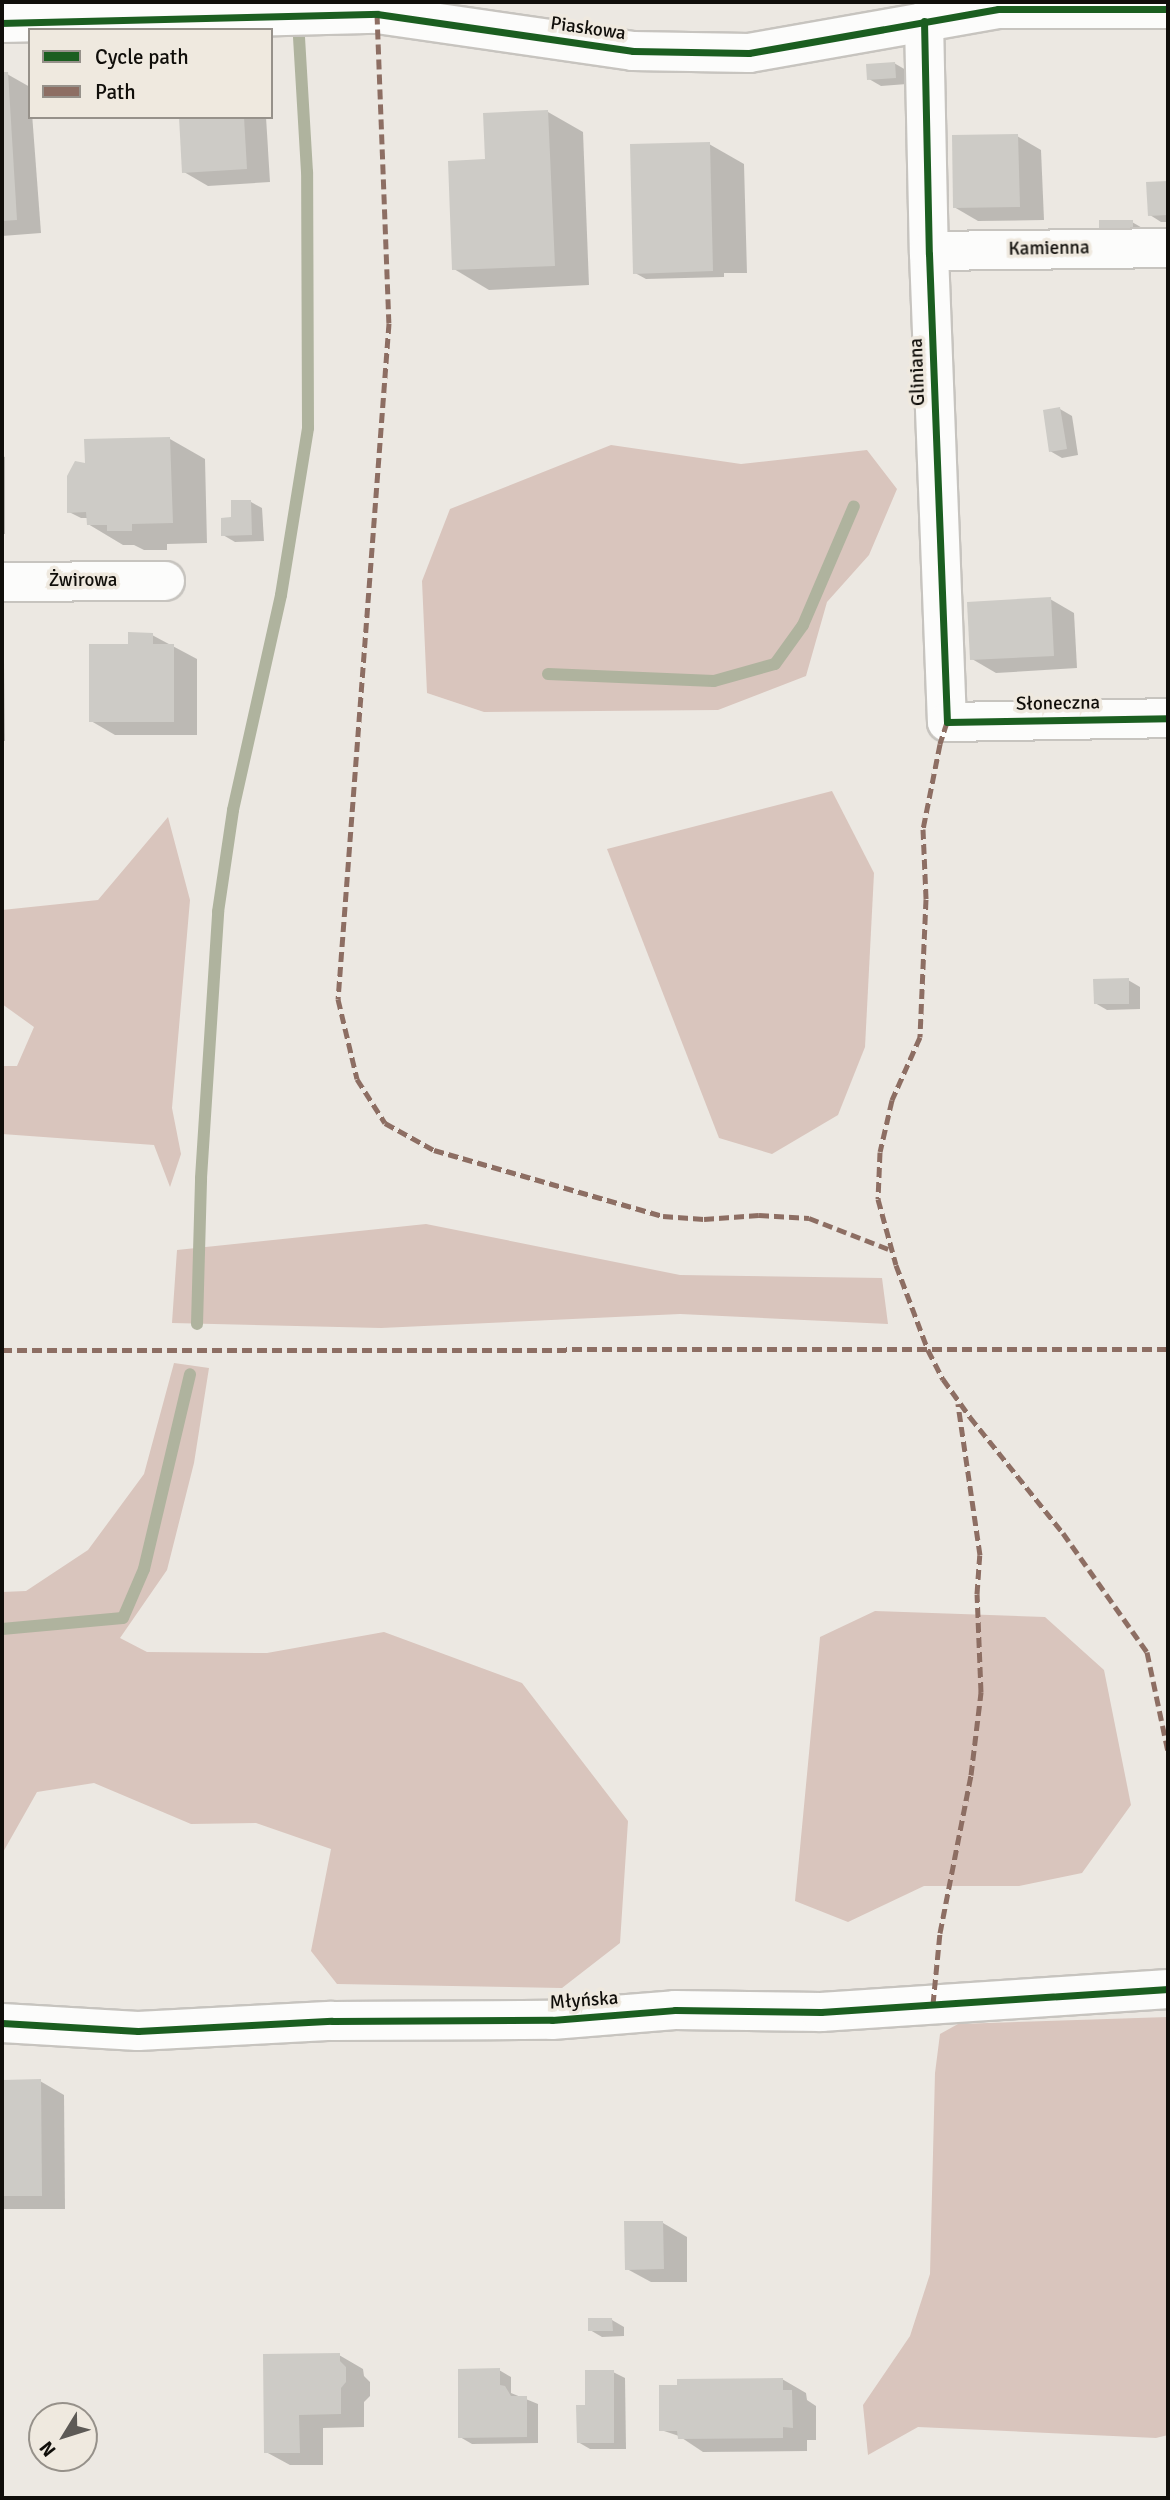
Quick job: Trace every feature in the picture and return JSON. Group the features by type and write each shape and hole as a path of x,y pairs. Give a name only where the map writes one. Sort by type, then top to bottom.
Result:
{"street":[{"name":"Piaskowa","path":"2,23 377,14 633,51 749,52 998,6 1168,9"},
{"name":"Gliniana","path":"925,21 929,251 947,722"},
{"name":"Kamienna","path":"929,251 1168,248"},
{"name":"Żwirowa","path":"2,582 165,581"},
{"name":"Słoneczna","path":"947,722 1168,719"},
{"name":"Młyńska","path":"2,2023 138,2031 332,2021 552,2020 675,2010 821,2012 1168,1989"}],"shaded area":[{"path":"611,445 741,464 867,450 897,489 869,555 827,602 806,676 718,710 484,712 427,693 422,581 450,509"},
{"path":"832,791 874,873 865,1047 838,1115 772,1154 719,1138 607,849"},
{"path":"168,817 190,900 172,1108 181,1154 170,1187 154,1145 2,1134 2,1066 17,1066 34,1027 2,1004 2,910 98,900"},
{"path":"426,1224 680,1275 882,1278 888,1324 680,1314 381,1328 172,1323 177,1250"},
{"path":"174,1363 209,1368 194,1463 167,1570 120,1638 147,1652 267,1653 384,1632 522,1683 628,1821 620,1943 562,1988 337,1984 311,1951 331,1849 256,1823 191,1824 94,1783 37,1792 2,1854 2,1592 26,1591 88,1550 144,1474"},
{"path":"875,1611 1045,1617 1104,1670 1131,1805 1082,1873 1019,1886 924,1886 848,1922 795,1901 820,1637"},
{"path":"1168,2017 1168,2435 1156,2438 918,2427 868,2455 863,2405 910,2336 930,2274 935,2073 940,2034 958,2024"}],"building":[{"path":"895,62 896,78 867,80 866,64"},
{"path":"2,72 8,72 17,220 2,221"},
{"path":"548,110 555,266 452,270 448,161 485,159 483,113"},
{"path":"179,119 244,119 247,169 182,173"},
{"path":"1018,134 1020,207 953,208 952,135"},
{"path":"710,142 713,271 633,274 630,144"},
{"path":"1168,181 1168,215 1148,216 1146,182"},
{"path":"1099,220 1133,220 1133,234 1099,234"},
{"path":"1060,407 1067,449 1049,452 1043,410"},
{"path":"170,437 173,523 132,524 132,531 107,531 107,525 87,525 86,512 67,513 67,476 75,461 85,463 84,439"},
{"path":"231,500 251,500 252,535 221,536 221,518 231,517"},
{"path":"1051,597 1054,656 970,660 967,602"},
{"path":"128,632 153,633 153,644 174,644 174,722 89,722 89,644 128,644"},
{"path":"1129,978 1129,1004 1094,1004 1093,979"},
{"path":"41,2079 42,2196 2,2196 2,2080"},
{"path":"624,2221 663,2221 664,2269 625,2270"},
{"path":"588,2318 612,2318 613,2331 588,2331"},
{"path":"340,2353 340,2361 346,2367 346,2382 341,2388 341,2414 299,2415 300,2453 264,2453 263,2354"},
{"path":"500,2368 500,2385 505,2386 511,2396 527,2396 527,2437 458,2438 458,2369"},
{"path":"585,2370 614,2370 614,2443 577,2443 576,2405 585,2405"},
{"path":"783,2378 783,2390 792,2390 793,2428 783,2427 783,2438 678,2439 677,2431 659,2431 659,2385 677,2385 677,2379"}],"waterway":[{"path":"197,1324 201,1178 218,912 233,810 281,595 308,428 307,172 299,36"},
{"path":"548,674 714,681 775,664 803,625 854,506"},
{"path":"2,1629 123,1618 144,1569 190,1374"}],"marked path":[{"path":"377,14 389,323 338,999 357,1079 385,1123 434,1150 663,1216 704,1219 759,1215 809,1218 891,1250"},
{"path":"947,722 923,829 926,899 920,1037 892,1100 880,1152 878,1199 896,1265 928,1350 943,1379 1063,1533 1147,1652 1168,1752"},
{"path":"2,1350 1168,1349"},
{"path":"933,2004 940,1933 971,1775 981,1692 977,1594 980,1555 958,1404"}],"cycle path":[{"path":"2,23 377,14 633,51 749,53 998,9 1168,9"},
{"path":"924,21 929,254 947,722 1168,718"},
{"path":"2,2023 138,2031 332,2021 552,2020 675,2010 821,2012 1168,1989"}]}
